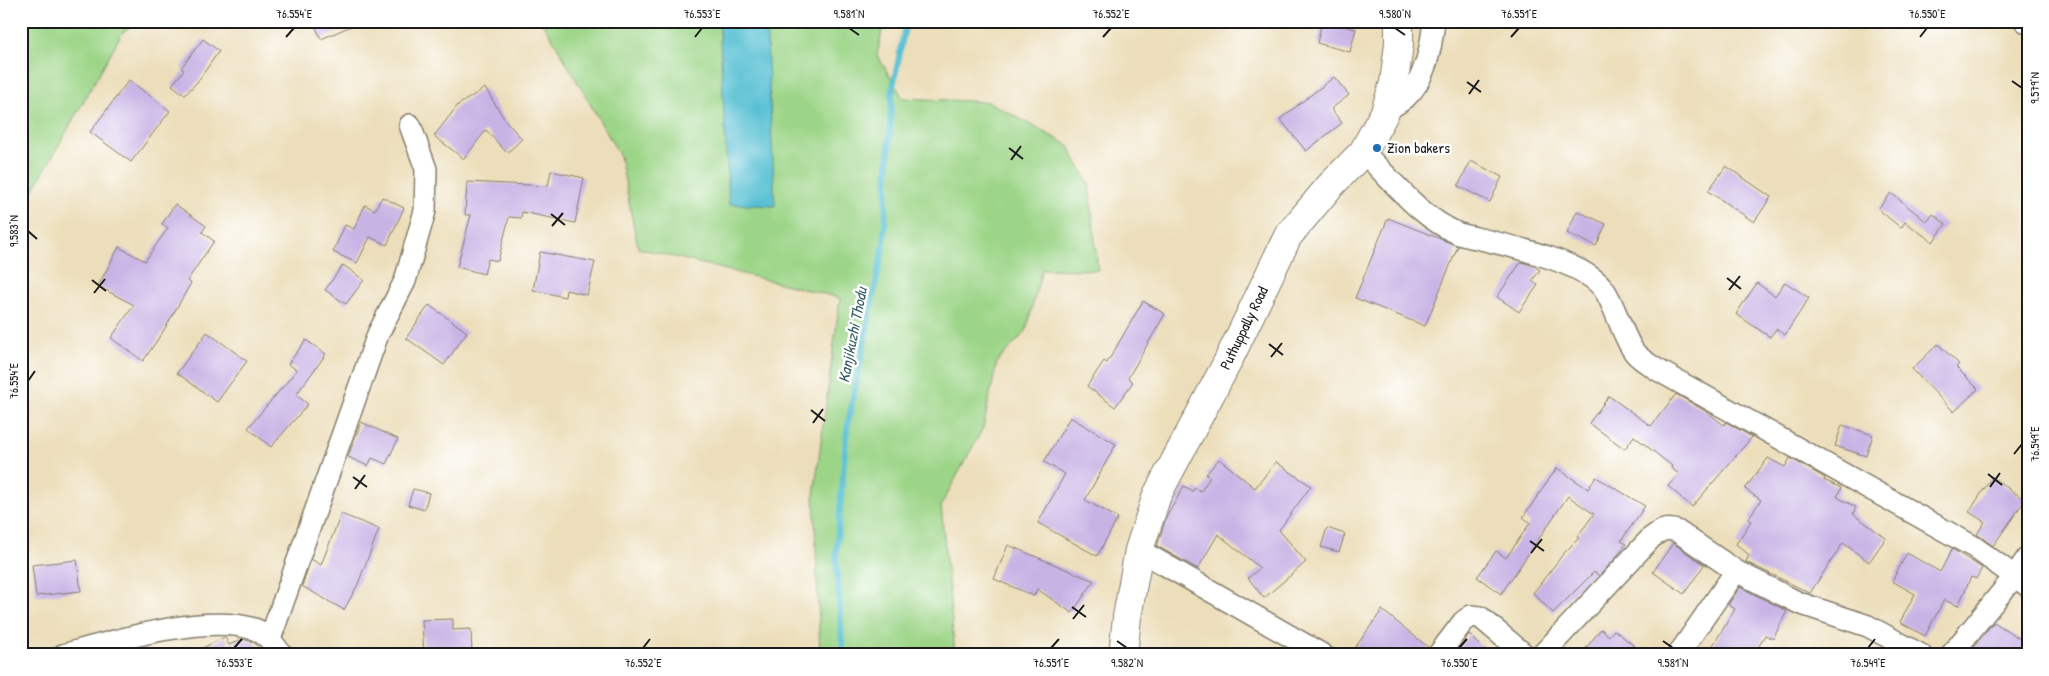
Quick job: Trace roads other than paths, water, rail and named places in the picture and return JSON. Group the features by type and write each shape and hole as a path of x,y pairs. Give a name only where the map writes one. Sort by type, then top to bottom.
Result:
{"main road":[{"name":"Puthuppally Road","path":"1123,655 1127,617 1139,550 1157,495 1227,364 1288,236 1328,187 1363,152 1385,112 1394,84 1399,44 1399,21"}],"street":[{"path":"1385,112 1404,98 1419,81 1432,45 1434,21"},
{"path":"63,655 134,646 187,627 230,624 256,630 276,647 378,334 406,280 425,210 426,169 410,126"},
{"path":"1363,152 1414,206 1448,229 1459,234 1548,258 1577,269 1594,280 1604,290 1634,352 1656,369 1974,547 2021,582"},
{"path":"1542,655 1632,558 1662,530 1670,529 1677,531 1736,571 1799,603 1868,626 1922,655"},
{"path":"1139,550 1323,655"},
{"path":"1951,655 2021,582 2028,557"},
{"path":"1678,655 1736,571"},
{"path":"1438,655 1463,622 1471,616 1480,617 1525,655"}],"water":[{"path":"719,21 766,21 775,206 729,204"}],"waterway":[{"name":"Kanjikuzhi Thodu","path":"843,655 836,555 847,428 884,243 892,92 906,21"}],"place":[{"name":"Zion bakers","path":"1377,148"}]}
